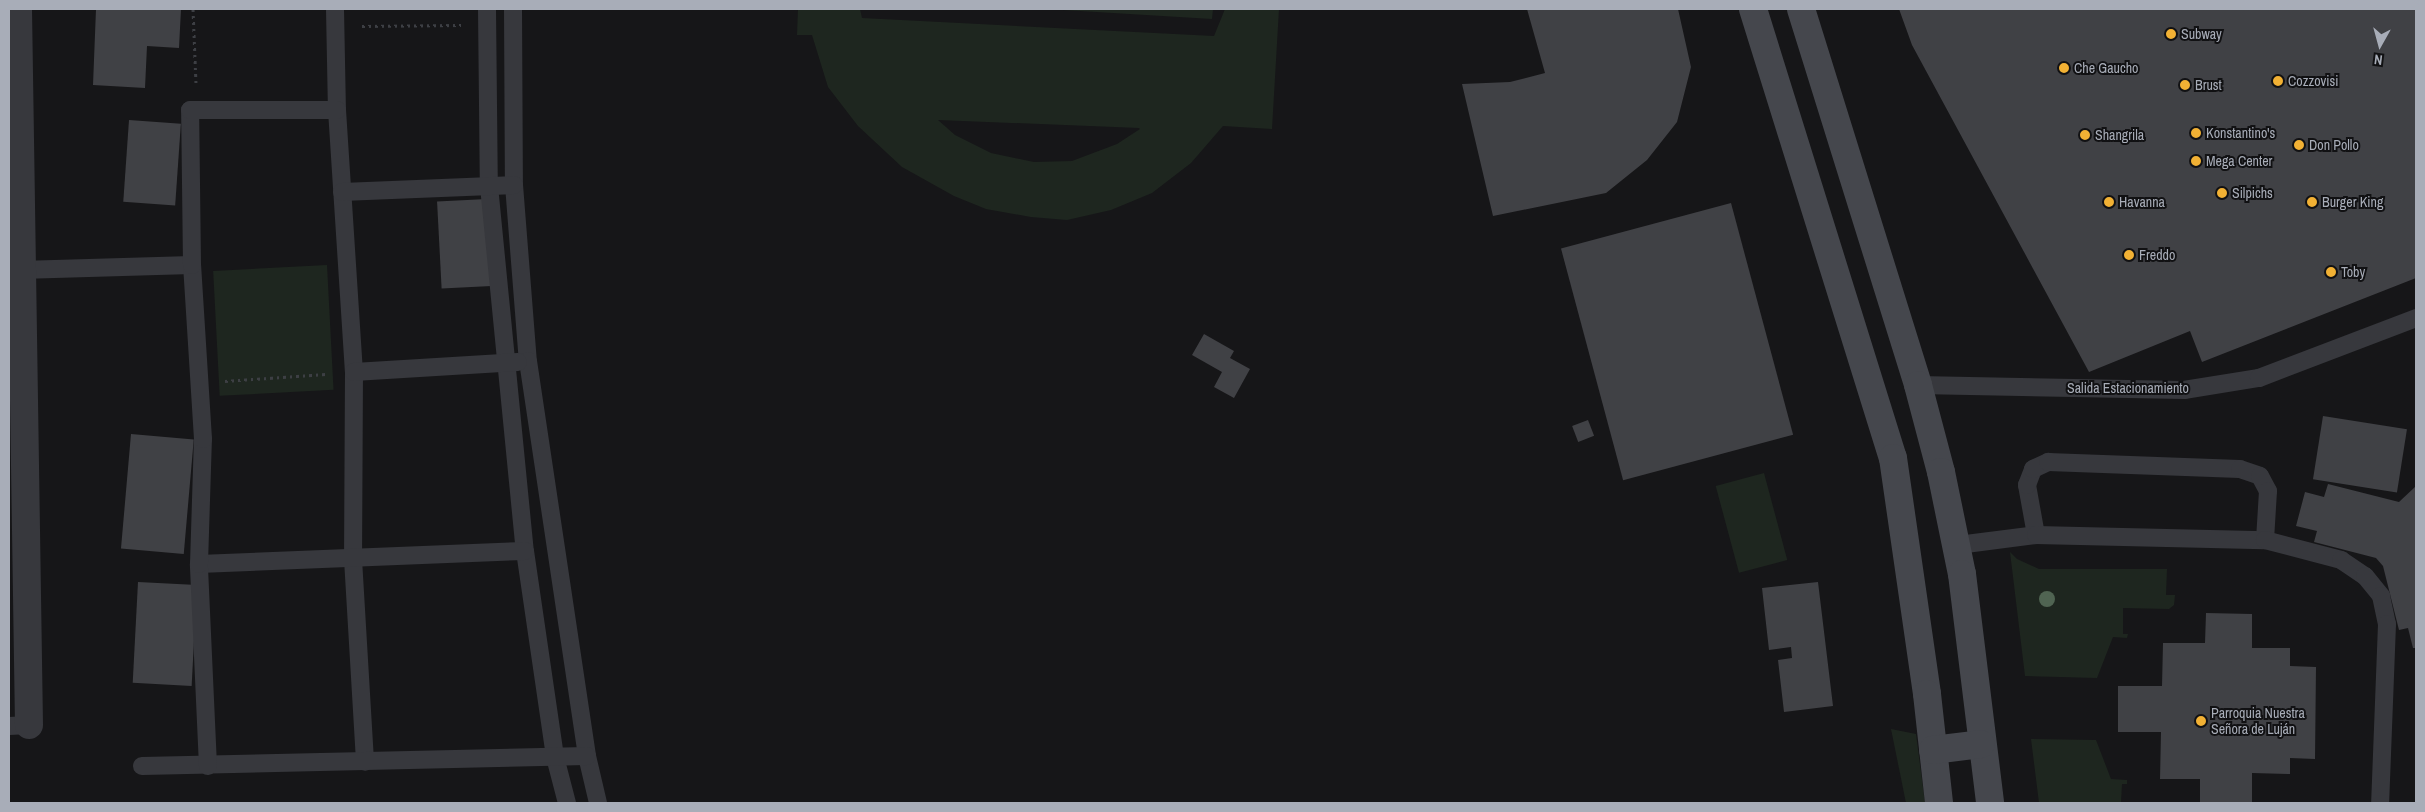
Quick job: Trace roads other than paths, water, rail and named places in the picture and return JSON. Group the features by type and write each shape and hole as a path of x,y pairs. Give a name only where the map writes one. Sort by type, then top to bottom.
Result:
{"main road":[{"path":"1753,9 1893,458 1934,750 1939,803"},
{"path":"1801,9 1918,385 1958,545 1981,744 1990,803"},
{"path":"1934,750 1981,744"}],"street":[{"path":"18,9 20,270 19,725"}],"lane":[{"path":"512,9 514,185 528,361 587,756 598,803"},
{"path":"335,17 337,110 354,372 353,559 365,762"},
{"path":"487,17 489,186 506,363 525,550 555,757 566,803"},
{"path":"208,766 199,564 202,439 192,265 190,110 337,110"},
{"path":"342,192 514,185"},
{"path":"20,270 192,265"},
{"name":"Salida Estacionamiento","path":"1918,385 2184,390 2259,378 2416,318"},
{"path":"354,372 528,361"},
{"path":"2036,535 2027,485 2032,469 2048,462 2240,469 2260,476 2268,491 2265,540"},
{"path":"1958,545 2036,535 2265,540 2341,560 2365,576 2381,596 2387,624 2380,803"},
{"path":"199,564 353,559 525,550"},
{"path":"142,766 587,756"}],"place":[{"name":"Subway","path":"2171,34"},
{"name":"Che Gaucho","path":"2064,68"},
{"name":"Cozzovisi","path":"2278,81"},
{"name":"Brust","path":"2185,85"},
{"name":"Konstantino's","path":"2196,133"},
{"name":"Shangrila","path":"2085,135"},
{"name":"Don Pollo","path":"2299,145"},
{"name":"Mega Center","path":"2196,161"},
{"name":"Silpichs","path":"2222,193"},
{"name":"Havanna","path":"2109,202"},
{"name":"Burger King","path":"2312,202"},
{"name":"Freddo","path":"2129,255"},
{"name":"Toby","path":"2331,272"},
{"name":"Parroquia Nuestra Señora de Luján","path":"2201,721"}]}
